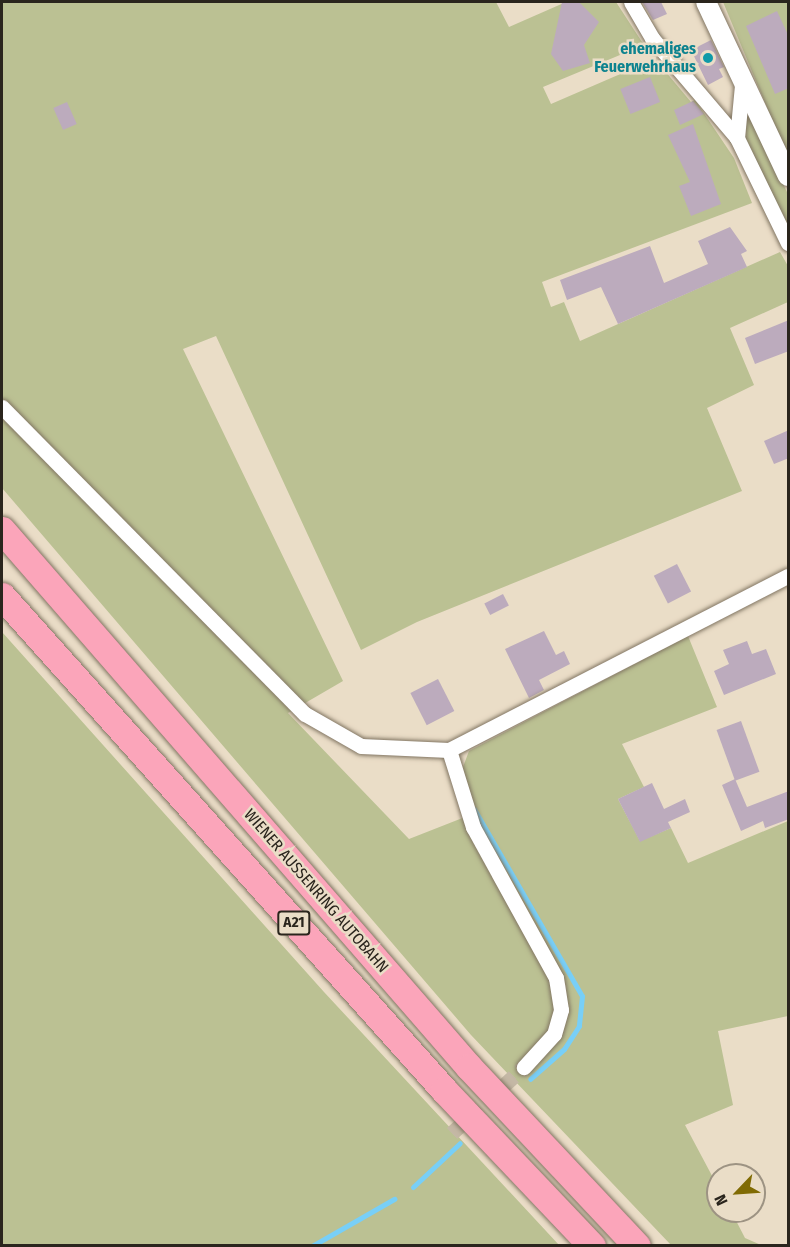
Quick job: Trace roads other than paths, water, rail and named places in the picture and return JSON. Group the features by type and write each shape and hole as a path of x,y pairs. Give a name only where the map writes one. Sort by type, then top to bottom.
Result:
{"highway":[{"name":"WIENER AUSSENRING AUTOBAHN","path":"2,530 469,1067 637,1245"},
{"name":"A21","path":"2,596 444,1090 592,1245"}],"street":[{"path":"631,2 652,38 737,138 789,243"},
{"path":"706,2 742,85 789,176"},
{"path":"737,138 742,85"},
{"path":"2,406 305,714 361,746 449,750 789,576"},
{"path":"449,750 473,826 556,978 561,1010 554,1034 524,1067"}],"waterway":[{"path":"474,809 582,996 579,1026 564,1049 530,1079"},
{"path":"413,1187 460,1143"},
{"path":"312,1246 394,1199"}],"tunnel":[{"path":"452,1133 524,1067"}],"place":[{"name":"ehemaliges Feuerwehrhaus","path":"708,58"}]}
